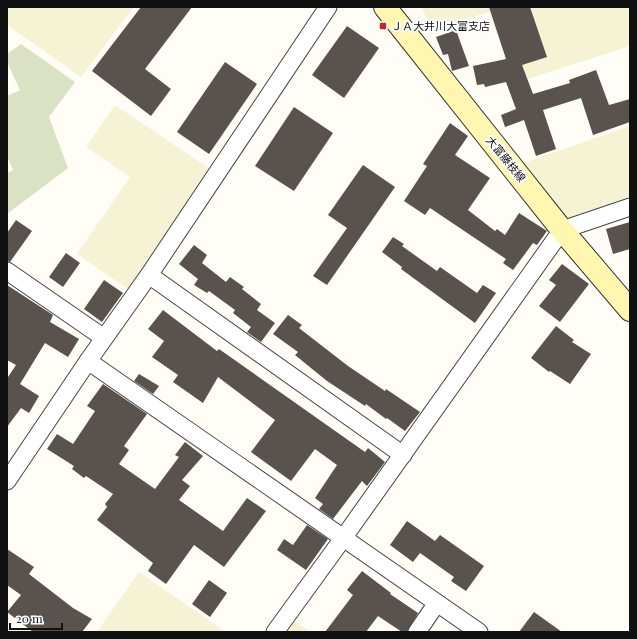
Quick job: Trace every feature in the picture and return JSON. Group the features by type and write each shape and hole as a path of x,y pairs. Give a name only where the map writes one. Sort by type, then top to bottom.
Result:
{"main road":[{"name":"大富藤枝線","path":"385,7 562,230 630,310"}],"street":[{"path":"7,481 88,361 149,275 328,7"},
{"path":"275,632 344,538 562,230 630,207"},
{"path":"7,271 104,338"},
{"path":"149,275 403,455"},
{"path":"88,361 479,632"},
{"path":"417,632 437,603"}],"shaded area":[{"path":"7,7 134,7 81,77 7,25"},
{"path":"421,7 630,7 630,46 515,83 489,12 432,29"},
{"path":"115,105 210,169 128,289 77,254 130,177 86,147"},
{"path":"630,126 630,197 565,219 521,164"},
{"path":"139,572 226,632 97,632"},
{"path":"295,621 310,632 287,632"}],"green space":[{"path":"21,44 75,82 49,117 68,168 7,214 7,173 13,170 7,156 7,96 20,90 7,62 7,54"}],"building":[{"path":"141,7 192,7 145,69 171,89 151,116 92,71"},
{"path":"489,7 530,7 547,57 522,65 533,94 570,83 569,80 596,70 609,105 630,99 630,122 593,135 581,98 543,110 556,149 536,156 524,120 505,127 501,115 516,109 506,82 485,87 484,84 477,85 473,66 506,59"},
{"path":"347,26 379,48 344,98 312,75"},
{"path":"456,30 469,66 452,71 448,54 443,55 436,37"},
{"path":"225,62 257,84 209,154 177,132"},
{"path":"294,107 333,133 294,191 255,166"},
{"path":"450,123 468,136 455,155 490,178 468,210 495,231 497,229 505,235 519,213 547,231 537,245 533,243 513,270 503,263 506,259 430,208 425,215 404,201 427,166 423,164"},
{"path":"363,165 395,187 327,285 313,276 347,228 328,215"},
{"path":"16,220 32,231 10,262 7,261 7,233"},
{"path":"630,222 630,249 613,254 606,229"},
{"path":"393,237 404,244 402,246 437,271 440,267 477,293 483,285 496,293 475,323 401,269 402,267 382,252"},
{"path":"194,245 207,255 202,263 226,282 230,277 244,287 242,289 261,304 257,310 275,323 261,342 247,332 251,327 233,313 235,310 209,291 207,293 194,285 198,279 179,264"},
{"path":"66,253 80,263 63,287 49,277"},
{"path":"562,264 589,284 560,322 539,306 556,285 549,280"},
{"path":"104,280 123,293 102,322 84,309"},
{"path":"7,285 53,315 50,322 79,339 68,357 45,343 20,384 39,396 29,413 21,408 7,427 7,376 8,377 16,365 7,360"},
{"path":"163,310 217,351 219,349 365,452 368,448 385,462 367,486 362,481 333,519 319,509 323,504 315,498 337,465 315,449 291,481 251,452 275,420 218,377 203,403 173,382 178,375 152,357 164,341 148,329"},
{"path":"288,315 302,325 299,328 348,366 420,412 405,431 366,404 365,406 327,381 295,355 298,352 273,334"},
{"path":"556,326 574,340 572,342 591,354 570,384 550,371 549,372 531,358"},
{"path":"139,374 159,386 153,394 134,381"},
{"path":"103,384 147,414 124,446 129,450 119,464 155,489 179,457 175,455 185,442 203,456 182,480 190,486 179,500 223,531 247,498 266,511 224,567 194,545 166,584 148,571 153,563 97,520 107,507 105,504 113,494 86,476 84,478 72,469 74,466 47,449 57,434 73,444 95,411 87,406"},
{"path":"407,521 435,541 440,535 484,566 466,591 451,581 454,577 420,553 413,562 390,545"},
{"path":"307,525 328,539 306,570 277,550 284,539 293,545"},
{"path":"7,549 34,567 29,574 73,608 92,619 82,632 33,632 7,612 21,595 7,585"},
{"path":"362,571 391,593 390,594 418,613 407,632 402,632 378,616 366,632 325,632 353,595 347,590"},
{"path":"209,580 227,593 210,617 192,604"},
{"path":"534,612 562,632 519,632"}],"place":[{"name":"ＪＡ大井川大富支店","path":"383,26"}]}
